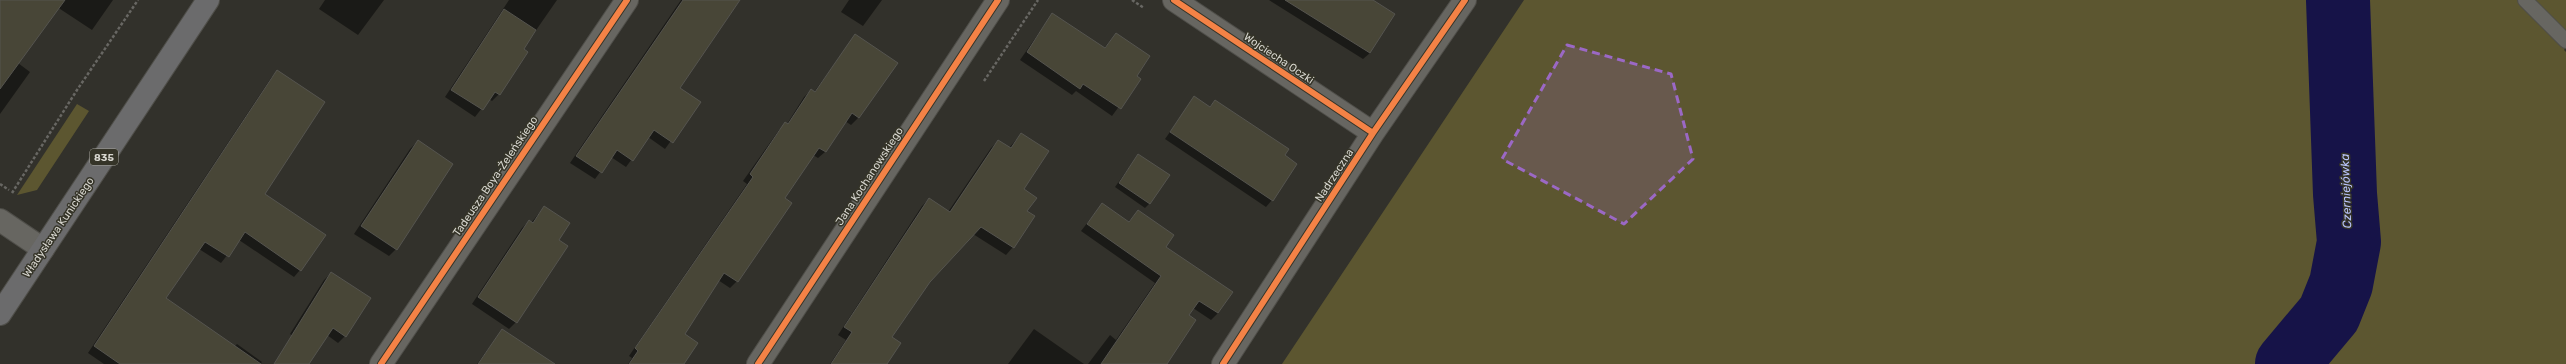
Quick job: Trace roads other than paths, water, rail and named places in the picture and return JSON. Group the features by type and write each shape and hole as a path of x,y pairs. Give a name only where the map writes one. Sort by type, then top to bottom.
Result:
{"main road":[{"name":"Władysława Kunickiego","path":"0,314 208,0"}],"street":[{"name":"Tadeusza Boya-Żeleńskiego","path":"381,364 627,0"},
{"name":"Jana Kochanowskiego","path":"758,364 998,0"},
{"name":"Wojciecha Oczki","path":"1174,0 1373,133"},
{"name":"Nadrzeczna","path":"1223,364 1373,133 1466,0"},
{"path":"0,220 43,249"}],"lane":[{"path":"2525,0 2566,41"}],"waterway":[{"name":"Czerniejówka","path":"2287,364 2329,314 2341,284 2349,242 2345,194 2338,0"}]}
